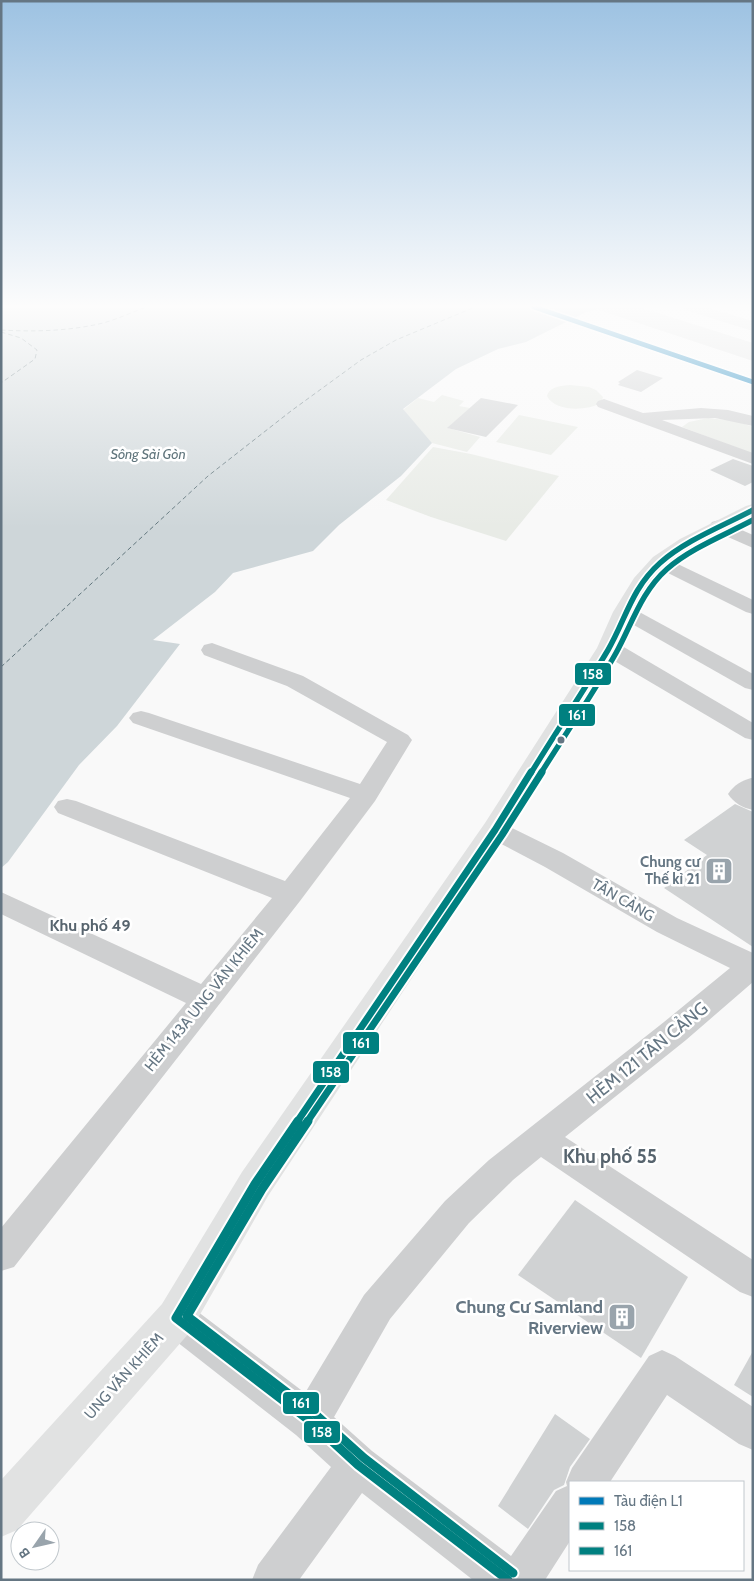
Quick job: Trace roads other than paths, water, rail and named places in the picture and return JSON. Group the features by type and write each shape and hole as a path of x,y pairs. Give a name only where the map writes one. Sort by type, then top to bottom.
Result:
{"main road":[{"name":"UNG VĂN KHIÊM","path":"1,1514 176,1318 255,1184 496,830 609,648 625,612 642,583 661,562 719,526 753,510"}],"street":[{"path":"604,404 644,417 753,459"},
{"path":"644,417 707,413 749,417"},
{"path":"719,526 753,542"},
{"path":"661,562 753,608"},
{"path":"625,612 753,683"},
{"path":"609,648 753,733"},
{"name":"HẺM 143A UNG VĂN KHIÊM","path":"1,1255 290,894 366,795 400,740 295,682 212,650"},
{"path":"141,718 366,795"},
{"path":"67,807 290,894"},
{"name":"TÂN CẢNG","path":"496,830 554,860 667,924 753,966"},
{"path":"1,902 205,998"},
{"name":"HẺM 121 TÂN CẢNG","path":"310,1422 377,1307 457,1212 501,1170 753,966"},
{"path":"540,1138 753,1280"},
{"path":"176,1318 310,1422 358,1465 508,1580"},
{"path":"587,1481 662,1369 753,1430"},
{"path":"273,1580 358,1465"},
{"path":"520,1580 569,1506"}],"water":[{"name":"Sông Sài Gòn","path":"1,381 440,381 403,409 432,443 401,476 339,525 313,551 233,573 215,592 153,640 180,644 117,726 79,765 8,862 1,868"}],"place":[{"name":"Chung cư Thế kỉ 21","path":"719,871"},
{"name":"Chung Cư Samland Riverview","path":"622,1317"}],"district":[{"name":"Khu phố 49","path":"90,925"},
{"name":"Khu phố 55","path":"610,1156"}]}
